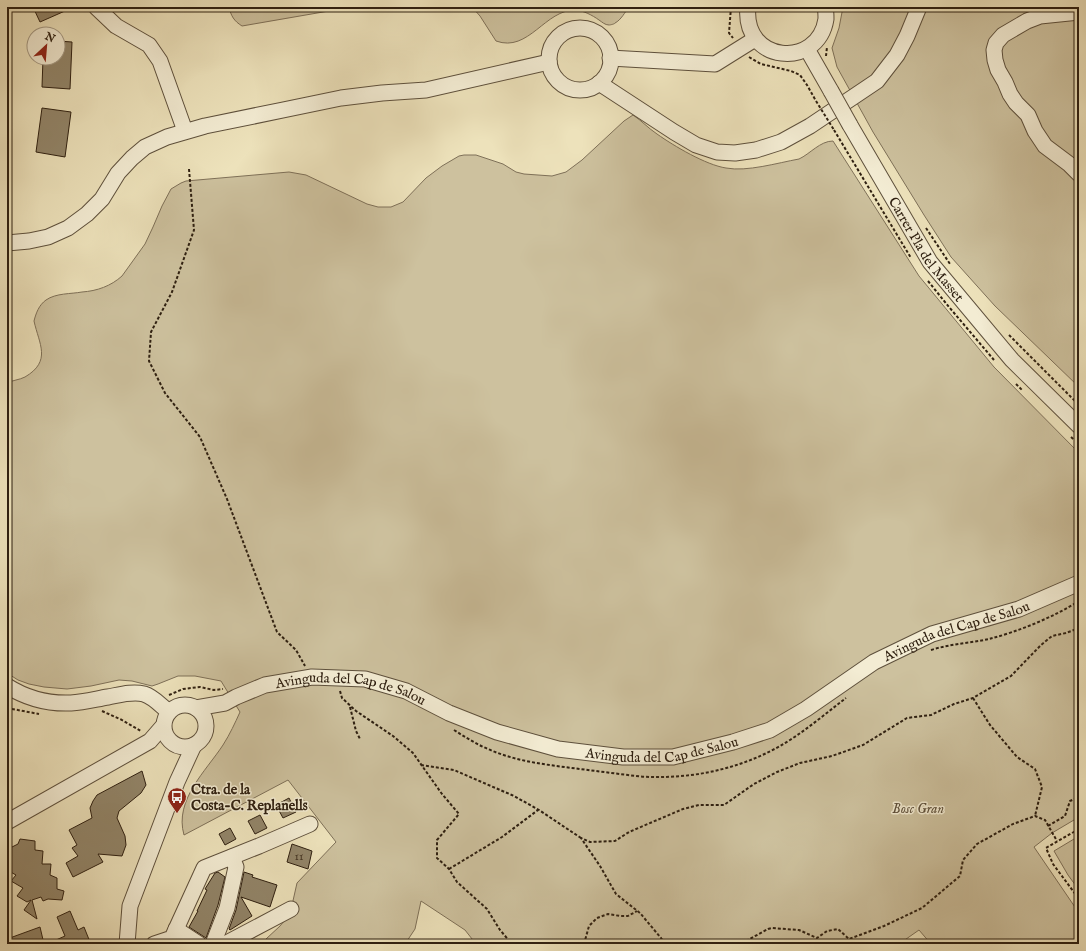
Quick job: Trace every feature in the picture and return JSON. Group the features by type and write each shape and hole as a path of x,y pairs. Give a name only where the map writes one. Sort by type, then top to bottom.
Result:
{"street":[{"path":"96,7 116,26 149,45 160,61 185,131"},
{"path":"748,7 747,16 749,28 755,39 764,47 774,52 785,54 796,53 807,48 816,41 823,30 826,18 826,7"},
{"path":"599,83 696,145 717,152 735,153 756,150 781,142 810,126 877,81 897,55 919,7"},
{"path":"1079,12 1040,16 1027,21 1004,35 996,43 994,50 998,70 1010,94 1016,103 1028,115 1035,131 1045,146 1069,164 1079,174"},
{"path":"577,29 585,29 600,36 609,50 610,65 608,72 599,83 592,88 576,90 561,84 555,78 549,62 549,54 552,46 562,34 577,29"},
{"path":"610,58 715,64 755,39"},
{"name":"Carrer Pla del Masset","path":"807,48 930,262 1012,360 1079,426"},
{"path":"7,244 48,237 68,228 87,214 102,199 118,174 132,158 145,147 167,137 205,126 341,98 426,90 549,62"},
{"name":"Avinguda del Cap de Salou","path":"196,708 231,700 266,685 312,677 341,686 365,679 406,691 449,713 497,732 558,749 623,757 673,757 733,742 770,730 806,709 874,662 910,644 932,634 1019,609 1079,583"},
{"path":"7,686 32,698 52,702 85,702 133,693 151,697 164,708 169,737 178,759 177,782"},
{"name":"Avinguda del Cap de Salou","path":"206,726 231,700"},
{"path":"127,944 130,906 177,782 194,745 202,738 206,726 203,715 196,708 186,705 164,708"},
{"path":"7,822 150,741 169,737 183,747 194,745"},
{"path":"154,944 172,938 204,868 310,824"},
{"path":"214,944 227,908 236,867 232,857"},
{"path":"225,944 292,909"},
{"path":"176,929 199,944"}],"path":[{"path":"826,58 826,49 829,43"},
{"path":"816,101 834,130"},
{"path":"189,170 194,230 172,292 151,332 149,361 166,393 200,437 227,499 277,632 296,650 312,677"},
{"path":"925,227 944,257 953,268"},
{"path":"1009,335 1079,405"},
{"path":"928,651 988,639 1014,631 1055,614 1079,601"},
{"path":"421,765 454,770 514,796 539,810 581,838 590,842 615,841 629,832 683,809 699,806 724,805 754,784 777,772 800,763 832,756 863,745 907,718 931,715 954,704 973,698 1011,676 1041,645 1052,636 1079,628"},
{"path":"341,686 342,698 356,711 393,736 412,753 442,794 459,814 437,840 437,858 449,869 457,882 487,909 500,930 512,944"},
{"path":"164,708 166,697 183,689 200,687 214,690 234,688 231,700"},
{"path":"451,728 488,749 520,760 548,765 643,776 676,777 700,774 732,766 755,758 787,741 848,697"},
{"path":"973,698 990,724 1017,757 1035,769 1042,787 1035,816"},
{"path":"350,706 356,731 360,739"},
{"path":"104,712 122,720 144,733 150,741"},
{"path":"1048,826 1065,816 1070,801 1079,797"},
{"path":"449,869 502,838 539,810"},
{"path":"742,944 772,928 799,930 817,938 827,931 838,929 849,939 884,926 922,908 960,876 963,860 978,844 1012,824 1035,816 1045,820 1057,841"},
{"path":"1079,829 1046,848 1053,864 1079,899"},
{"path":"581,838 600,866 616,894 637,911 665,944"},
{"path":"584,944 589,926 597,918 608,914 628,916 637,911"}],"green space":[{"path":"229,7 352,7 242,26 233,18"},
{"path":"472,7 629,7 619,20 614,24 609,25 582,11 576,10 565,12 555,16 528,36 518,41 508,43 496,41 480,16"},
{"path":"843,7 1079,7 1079,387 995,306 951,257 924,215 873,132 837,67 832,48 839,28"},
{"name":"Bosc Gran","path":"633,115 654,132 681,149 709,163 726,168 753,168 799,159 819,145 833,141 919,276 994,367 1079,453 1079,817 1052,833 1034,847 1079,913 1079,944 931,944 919,930 899,944 476,944 465,930 421,901 415,929 405,944 263,944 290,914 297,883 336,842 288,780 184,835 182,822 183,810 187,798 193,787 226,741 240,712 221,681 195,676 178,676 152,686 132,681 119,680 67,689 29,684 18,680 7,673 7,383 25,377 38,365 42,352 34,321 41,304 50,298 59,295 98,289 113,283 122,276 145,244 171,189 186,181 289,172 306,175 367,204 378,207 391,207 403,202 426,178 442,166 459,156 464,155 476,155 503,164 516,172 524,174 552,176 566,172 582,160 624,121"},
{"path":"1079,836 1079,890 1054,851"}],"building":[{"path":"33,7 74,7 40,22"},
{"path":"66,42 72,42 70,89 42,87 43,66 66,66"},
{"path":"42,108 71,112 65,157 36,152"},
{"path":"142,771 146,785 141,793 119,811 117,818 125,836 126,845 122,856 98,854 103,862 73,877 66,863 78,856 72,848 77,845 69,830 92,818 90,808 97,795"},
{"path":"289,798 296,812 283,818 276,805"},
{"path":"260,815 267,828 255,834 248,821"},
{"path":"230,828 236,839 225,845 219,834"},
{"path":"20,839 35,841 35,850 43,851 42,864 51,864 50,875 57,878 57,889 64,891 62,900 48,899 43,901 41,897 32,900 37,919 24,910 31,900 27,902 17,896 23,888 11,881 16,875 7,870 7,845 12,847 18,844"},
{"path":"292,844 312,851 308,869 287,862"},
{"path":"218,872 225,877 218,905 206,938 189,927 207,890 205,889 215,873"},
{"path":"244,872 253,875 252,877 277,885 270,907 241,897 252,916 230,930 229,929 236,910"},
{"path":"70,911 78,930 84,927 90,942 84,944 47,944 65,936 57,917"},
{"path":"40,927 44,944 7,944 7,939"}],"place":[{"name":"Ctra. de la Costa-C. Replanells","path":"177,814"}]}
